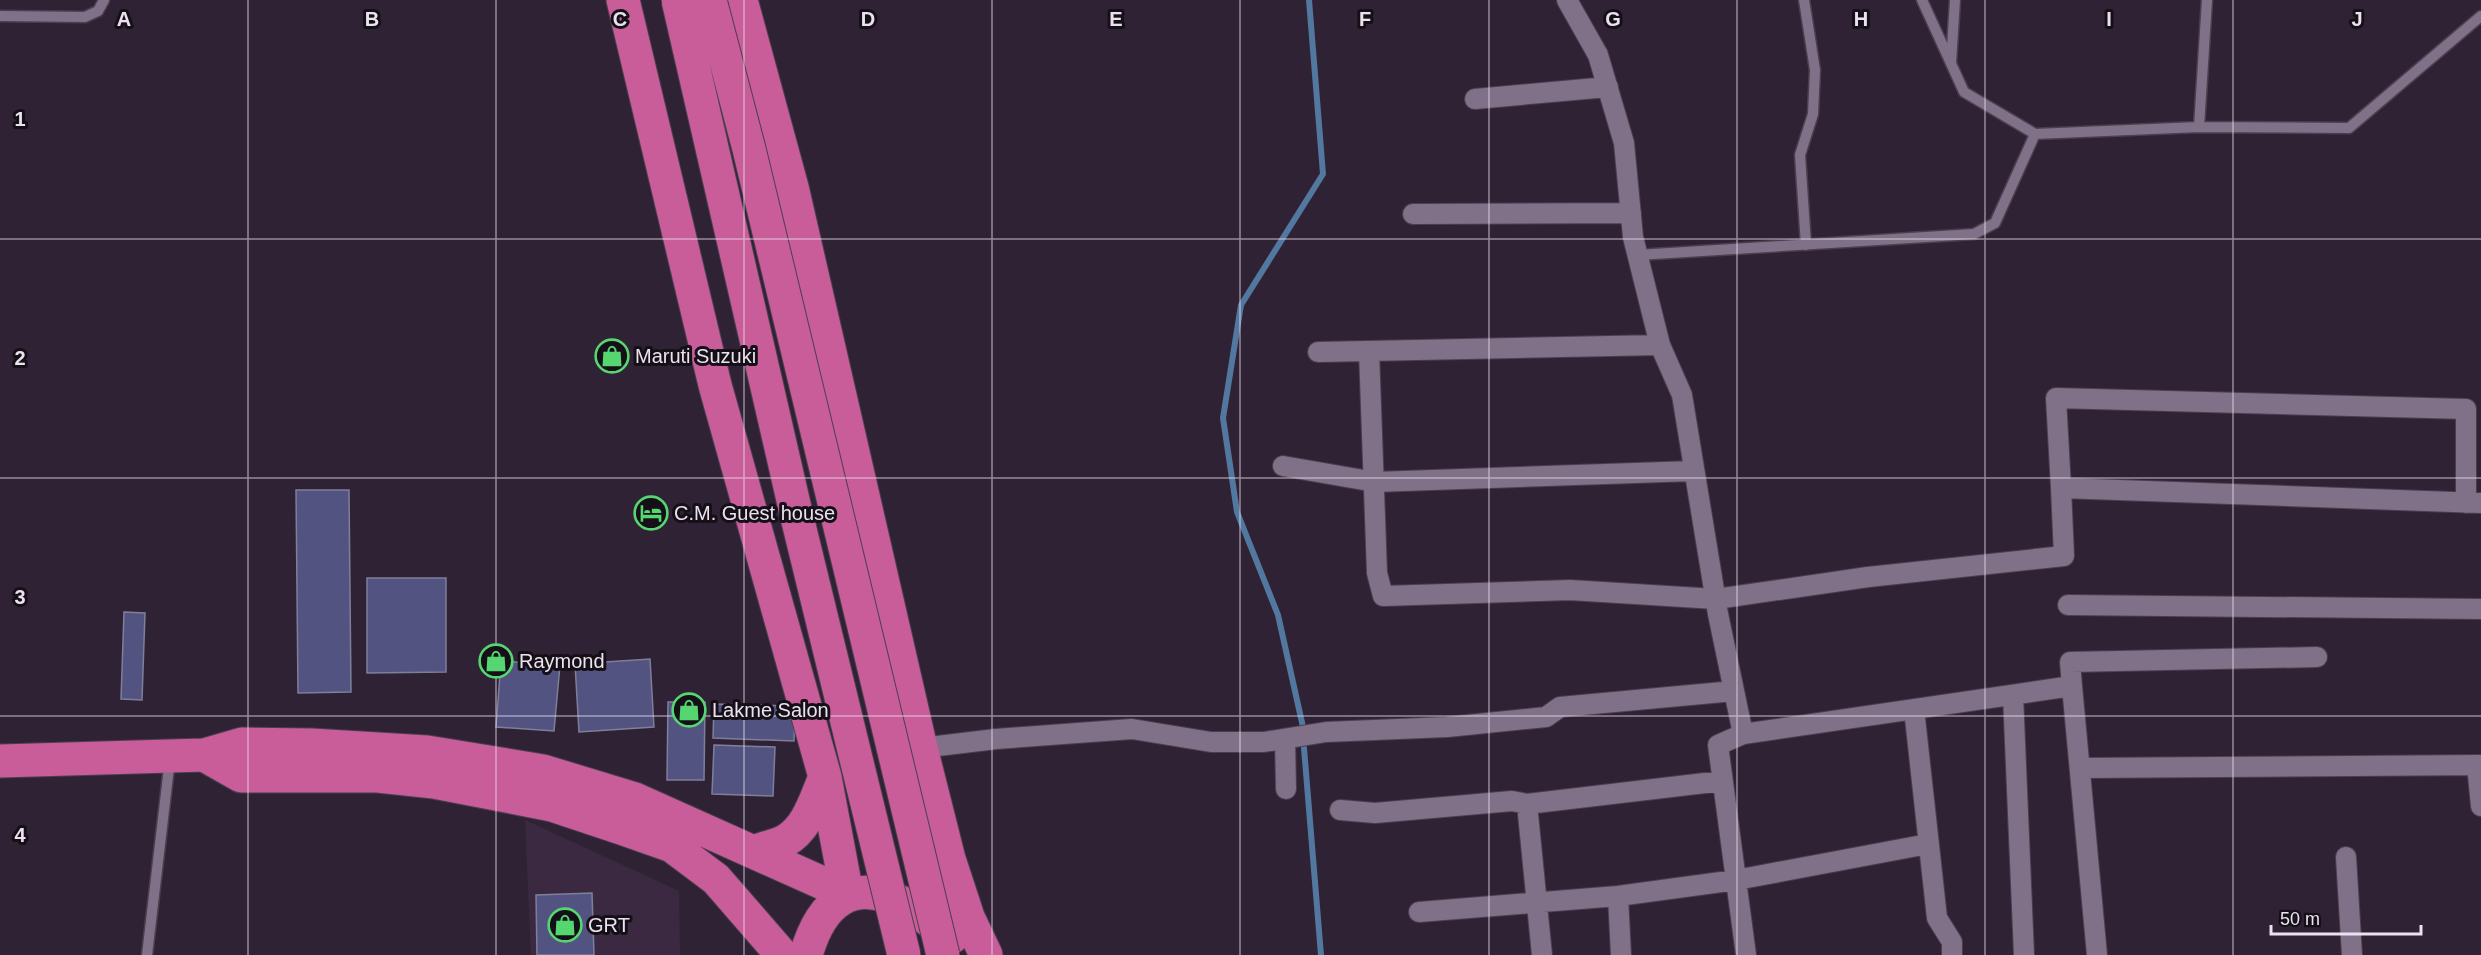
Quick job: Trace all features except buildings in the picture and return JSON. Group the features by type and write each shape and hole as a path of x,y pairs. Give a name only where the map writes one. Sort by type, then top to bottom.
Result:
{"highway":[{"path":"623,0 715,385 825,777 847,894"},
{"path":"678,0 796,513 904,955"},
{"path":"710,0 749,149 944,955"},
{"path":"741,0 792,187 921,748 949,859 968,917 986,955"},
{"path":"0,761 204,755 242,744 311,745 427,752 543,771 635,799 847,894 874,893 905,904 952,937 971,955"},
{"path":"204,755 241,777 378,776 434,782 552,805 621,828 672,846 716,879 782,955"},
{"path":"753,852 784,841 798,831 807,819 825,777"},
{"path":"806,955 812,935 826,910 847,894"}],"street":[{"path":"1567,0 1598,54 1624,143 1638,255 1660,345 1682,395 1716,599 1743,734"},
{"path":"1475,99 1608,87"},
{"path":"1413,214 1631,213"},
{"path":"1318,352 1660,345"},
{"path":"1369,351 1377,573 1383,596 1570,590 1716,599 1868,577 2064,556 2056,398 2466,409 2474,503 2061,488"},
{"path":"1283,466 1375,482 1694,471"},
{"path":"2068,605 2481,609"},
{"path":"2097,955 2070,662 2317,657"},
{"path":"1746,955 1718,745 1743,734 2072,686"},
{"path":"921,748 996,739 1132,729 1211,742 1264,742 1326,732 1447,727 1546,717 1560,707 1734,691"},
{"path":"2013,695 2024,955"},
{"path":"1914,709 1937,918 1952,942 1952,955"},
{"path":"1285,739 1286,789"},
{"path":"2081,768 2479,765 2481,806"},
{"path":"1340,810 1375,813 1512,801 1527,804 1722,780"},
{"path":"1527,804 1542,955"},
{"path":"1419,912 1618,896 1736,880 1929,844"},
{"path":"2346,857 2352,955"},
{"path":"1618,896 1621,955"}],"lane":[{"path":"0,16 85,17 98,11 104,0"},
{"path":"1804,0 1815,70 1813,114 1800,155 1806,245"},
{"path":"1922,0 1964,92 2035,134 2199,127 2349,128 2481,16"},
{"path":"1951,66 1955,0"},
{"path":"2199,127 2207,0"},
{"path":"1638,255 1974,234 1995,223 2035,134"},
{"path":"147,955 170,756"}],"shaded area":[{"path":"525,820 679,891 680,955 531,955"}],"waterway":[{"path":"1303,727 1278,615 1237,512 1223,418 1241,305 1323,174 1309,0"},
{"path":"1304,748 1321,955"}],"place":[{"name":"Maruti Suzuki","path":"612,356"},
{"name":"C.M. Guest house","path":"651,513"},
{"name":"Raymond","path":"496,661"},
{"name":"Lakme Salon","path":"689,710"},
{"name":"GRT","path":"565,925"}]}
